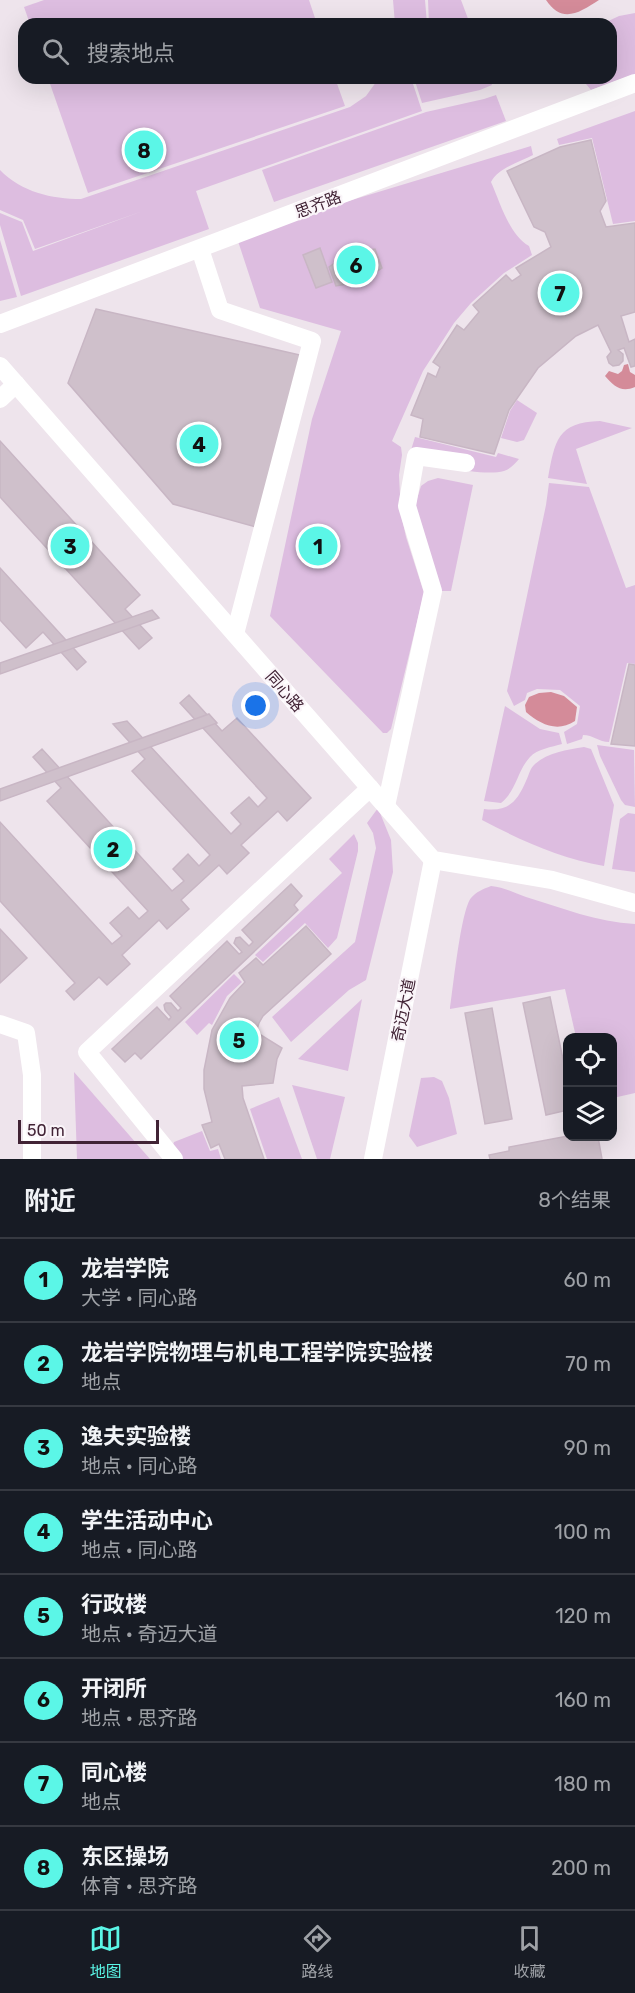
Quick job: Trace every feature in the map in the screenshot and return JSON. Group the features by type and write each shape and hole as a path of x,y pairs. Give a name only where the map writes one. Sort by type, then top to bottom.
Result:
{"street":[{"name":"思齐路","path":"0,324 635,83"},
{"path":"200,249 220,310 312,341 235,634"},
{"name":"同心路","path":"0,366 434,860"},
{"path":"0,399 16,384"},
{"path":"386,806 434,591 407,506 416,456 466,463"},
{"path":"174,1159 87,1052 370,788"},
{"path":"434,860 552,880 635,903"},
{"name":"奇迈大道","path":"374,1159 434,860"},
{"path":"0,1024 26,1033 32,1075 32,1159"}],"shaded area":[{"path":"44,0 309,0 315,18 28,18 24,7"},
{"path":"393,0 425,0 426,18 394,18"},
{"path":"428,0 461,0 468,18 429,18"},
{"path":"546,0 599,0 578,12 565,14 558,12"},
{"path":"635,13 635,74 617,81 617,18 615,18"},
{"path":"50,84 337,84 345,106 88,193"},
{"path":"375,84 413,84 422,111 196,191 209,229 21,296 0,225 0,213 22,222 33,251 143,211 35,249 23,220 0,210 0,170 17,184 38,193 59,198 81,199 350,107 366,96"},
{"path":"416,84 492,85 480,90 422,103"},
{"path":"586,84 608,84 591,90"},
{"path":"496,95 506,121 274,202 262,170 426,112"},
{"path":"635,111 635,221 613,224 592,138 559,145 557,139"},
{"path":"531,146 533,155 504,169 491,182 511,226 522,241 529,246 532,255 504,273 471,303 454,323 423,371 392,441 401,447 399,475 401,514 424,593 391,729 383,733 270,616 312,419 341,331 260,308 236,235"},
{"path":"0,240 17,297 0,301"},
{"path":"628,364 630,372 635,375 635,387 618,388 605,376 609,371 618,374 624,365"},
{"path":"517,400 537,413 524,440 517,442 501,438 510,411"},
{"path":"600,421 632,428 576,449 587,484 548,478 560,436 575,425"},
{"path":"415,437 496,457 498,453 519,459 508,469 495,472 457,469 408,460"},
{"path":"438,478 473,485 451,591 437,591 415,505 421,486"},
{"path":"549,483 589,487 626,588 635,585 635,664 627,663 609,742 583,735 582,739 567,744 564,732 577,724 580,706 560,690 537,689 527,693 525,700 514,706 507,691"},
{"path":"551,692 564,696 577,707 575,721 568,725 549,726 526,712 525,705 529,697"},
{"path":"505,706 540,729 559,733 562,744 533,754 501,803 484,801"},
{"path":"597,745 634,750 635,807 625,805 621,800"},
{"path":"584,747 591,749 614,805 604,866 542,848 482,820 484,809 499,809 515,800 532,768 540,760 558,752"},
{"path":"378,808 391,840 393,872 366,980 349,990 291,1042 272,1017 355,942 376,848 373,833 367,823"},
{"path":"628,813 635,814 635,872 612,869 620,819"},
{"path":"354,834 358,843 358,851 337,938 328,948 305,923 263,962 255,955 342,873 329,859"},
{"path":"491,886 505,889 566,910 621,923 635,924 635,1093 617,1097 617,1033 575,1033 565,989 450,1009 467,905 475,894"},
{"path":"234,974 242,982 227,996 212,1025 209,1023 197,1035 185,1022"},
{"path":"362,999 348,1071 298,1059"},
{"path":"74,1072 150,1159 77,1159"},
{"path":"434,1077 442,1081 449,1098 457,1134 417,1147 409,1136 421,1078"},
{"path":"292,1085 345,1097 330,1159 317,1159"},
{"path":"279,1097 302,1159 267,1159 250,1109"},
{"path":"202,1131 210,1151 218,1149 221,1159 179,1159 172,1148 174,1142"}],"building":[{"path":"591,140 606,201 600,211 606,227 635,223 635,312 621,316 629,342 635,339 635,366 631,367 624,348 618,350 623,354 623,361 619,365 613,366 609,363 607,357 611,352 598,325 576,336 538,368 509,410 494,454 420,437 423,419 411,415 428,373 436,377 440,367 433,362 457,325 464,330 479,312 473,305 506,275 512,281 521,275 516,268 551,247 545,232 534,227 507,171 560,147"},
{"path":"320,248 332,282 316,288 303,255"},
{"path":"375,249 382,268 363,281 336,286 329,267 355,252"},
{"path":"96,309 300,355 256,527 173,504 68,383"},
{"path":"0,441 140,595 125,609 152,638 139,649 0,497"},
{"path":"0,568 86,662 77,670 43,632 26,648 0,620"},
{"path":"152,610 159,618 0,674 0,663"},
{"path":"629,664 635,665 635,746 611,744"},
{"path":"189,695 222,731 237,718 311,798 287,821 278,811 241,845 249,853 227,874 219,865 181,900 189,909 167,929 159,920 122,955 130,964 107,985 99,977 74,1000 66,991 75,983 0,901 0,822 112,944 122,936 110,923 128,907 139,919 148,911 47,801 61,788 33,757 42,749 172,891 184,881 173,869 188,854 199,866 210,855 132,771 145,759 113,724 127,721 231,834 241,824 231,813 249,797 258,807 267,798 180,703"},
{"path":"209,714 217,723 0,801 0,789"},
{"path":"291,884 302,896 294,905 298,910 141,1059 135,1053 125,1062 112,1049 157,1007 169,1020 171,1017 165,1010 166,1003 171,1003 178,1011 181,1008 170,996 227,941 239,954 242,952 234,943 236,938 240,937 249,946 253,942 242,930"},
{"path":"306,926 331,954 263,1016 259,1023 256,1032 282,1048 277,1059 273,1083 242,1086 243,1098 264,1159 225,1159 219,1144 211,1148 202,1125 212,1122 204,1089 204,1070 212,1030 230,998 245,982 239,973 256,958 263,965"},
{"path":"0,929 27,958 0,983"},
{"path":"550,997 563,1059 563,1111 546,1115 523,1003"},
{"path":"492,1008 512,1119 485,1124 465,1013"},
{"path":"563,1137 563,1141 599,1141 602,1159 490,1159 489,1155 509,1151 509,1147"}],"place":[{"name":"东区操场","path":"144,150"},
{"name":"开闭所","path":"356,265"},
{"name":"同心楼","path":"560,293"},
{"name":"学生活动中心","path":"199,444"},
{"name":"逸夫实验楼","path":"70,546"},
{"name":"龙岩学院","path":"318,546"},
{"name":"龙岩学院物理与机电工程学院实验楼","path":"113,849"},
{"name":"行政楼","path":"239,1040"}]}
